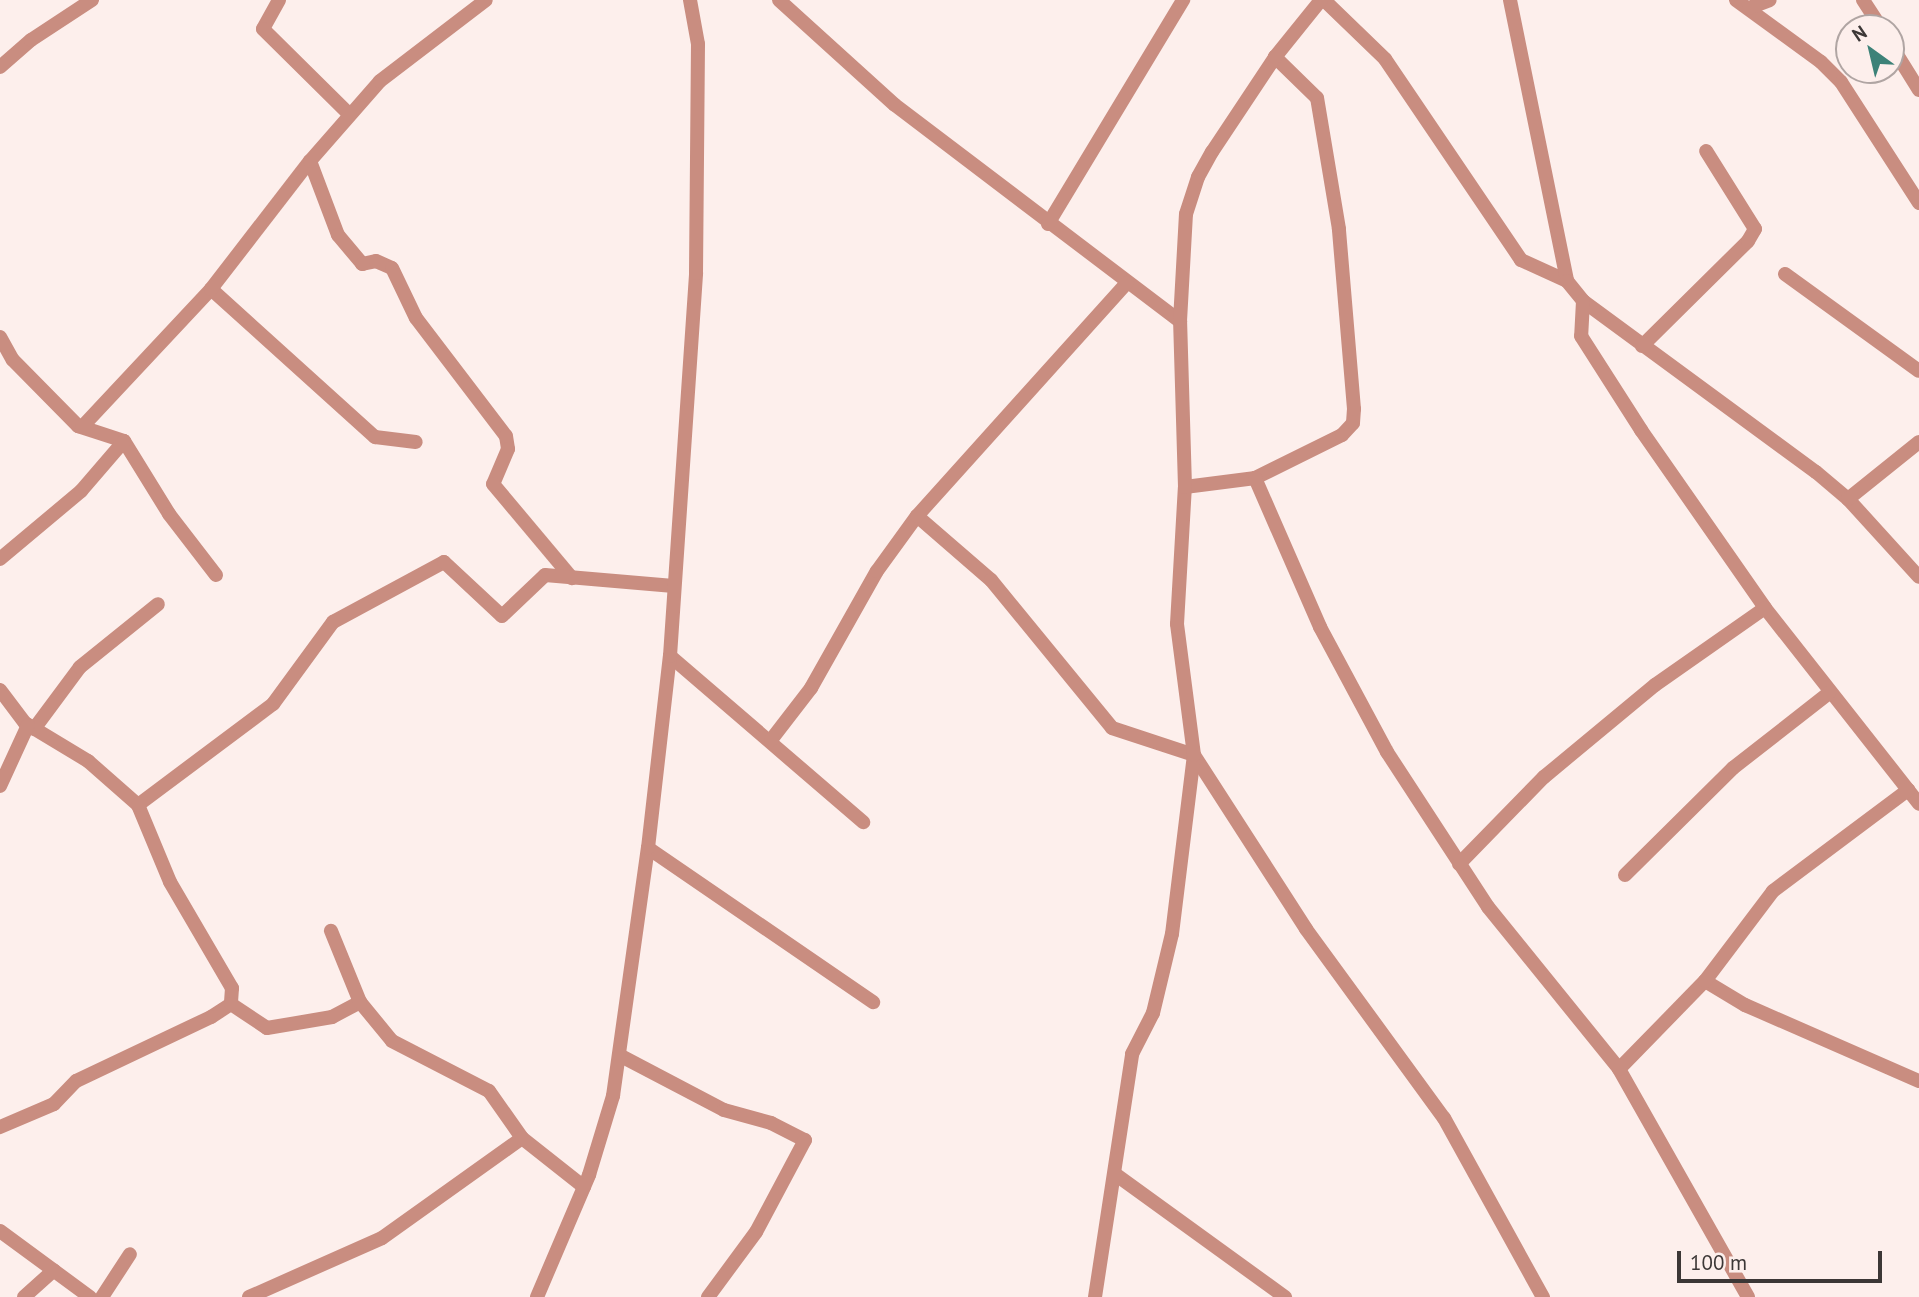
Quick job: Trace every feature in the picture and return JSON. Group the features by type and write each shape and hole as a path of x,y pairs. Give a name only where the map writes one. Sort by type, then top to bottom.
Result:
{"street":[{"path":"0,67 31,40 92,0"},
{"path":"279,0 262,29 350,115"},
{"path":"82,427 156,354 350,115 393,70 486,0"},
{"path":"537,1297 583,1187 603,1131 621,1056 648,848 670,656 696,273 698,44 690,0"},
{"path":"779,0 895,105 1048,224 1180,321"},
{"path":"1048,224 1183,0"},
{"path":"1095,1297 1132,1054 1153,1013 1172,934 1194,755 1177,624 1185,487 1180,321 1189,197 1212,152 1275,57 1322,0 1385,59 1521,260 1567,281 1583,301 1642,346 1781,444 1848,499 1919,577"},
{"path":"1510,0 1567,281"},
{"path":"1743,4 1770,0"},
{"path":"1743,4 1841,82 1919,203"},
{"path":"1185,487 1255,478 1342,435 1353,423 1339,229 1317,97 1275,57"},
{"path":"1905,68 1919,90"},
{"path":"1642,346 1748,242 1755,229 1706,151"},
{"path":"310,161 338,234 362,264 376,261 392,268 416,318 506,436 508,449 493,484 572,578"},
{"path":"1785,274 1919,371"},
{"path":"771,740 811,688 877,571 916,516 1127,283"},
{"path":"211,289 375,437 416,442"},
{"path":"1583,301 1581,336 1765,608 1829,693 1919,804"},
{"path":"0,337 13,360 82,427 124,441 169,514 216,575"},
{"path":"0,559 81,491 124,441"},
{"path":"1848,499 1919,442"},
{"path":"1255,478 1335,659 1387,752 1459,864 1561,1001 1619,1069 1748,1297"},
{"path":"916,516 990,580 1112,728 1194,755 1306,929 1444,1118 1543,1297"},
{"path":"138,805 274,704 333,622 444,562 502,616 545,575 674,586"},
{"path":"0,786 31,727 80,667 158,604"},
{"path":"1459,864 1544,777 1655,685 1765,608"},
{"path":"670,656 771,740 863,822"},
{"path":"0,690 31,727 88,761 138,805 170,882 232,988 232,1004"},
{"path":"1625,875 1733,768 1829,693"},
{"path":"1619,1069 1705,981 1773,891 1908,790"},
{"path":"648,848 873,1002"},
{"path":"331,931 360,1002 392,1041 489,1090 522,1138 583,1187"},
{"path":"1705,981 1745,1005 1919,1081"},
{"path":"232,1004 267,1028 332,1017 360,1002"},
{"path":"0,1127 54,1104 76,1081 138,1054 232,1004"},
{"path":"621,1056 724,1110 771,1123 805,1140 756,1232 708,1297"},
{"path":"1904,1075 1919,1067"},
{"path":"249,1297 382,1238 522,1138"},
{"path":"1115,1174 1285,1297"},
{"path":"0,1231 90,1297"},
{"path":"102,1297 130,1254"},
{"path":"24,1297 54,1270"}]}
